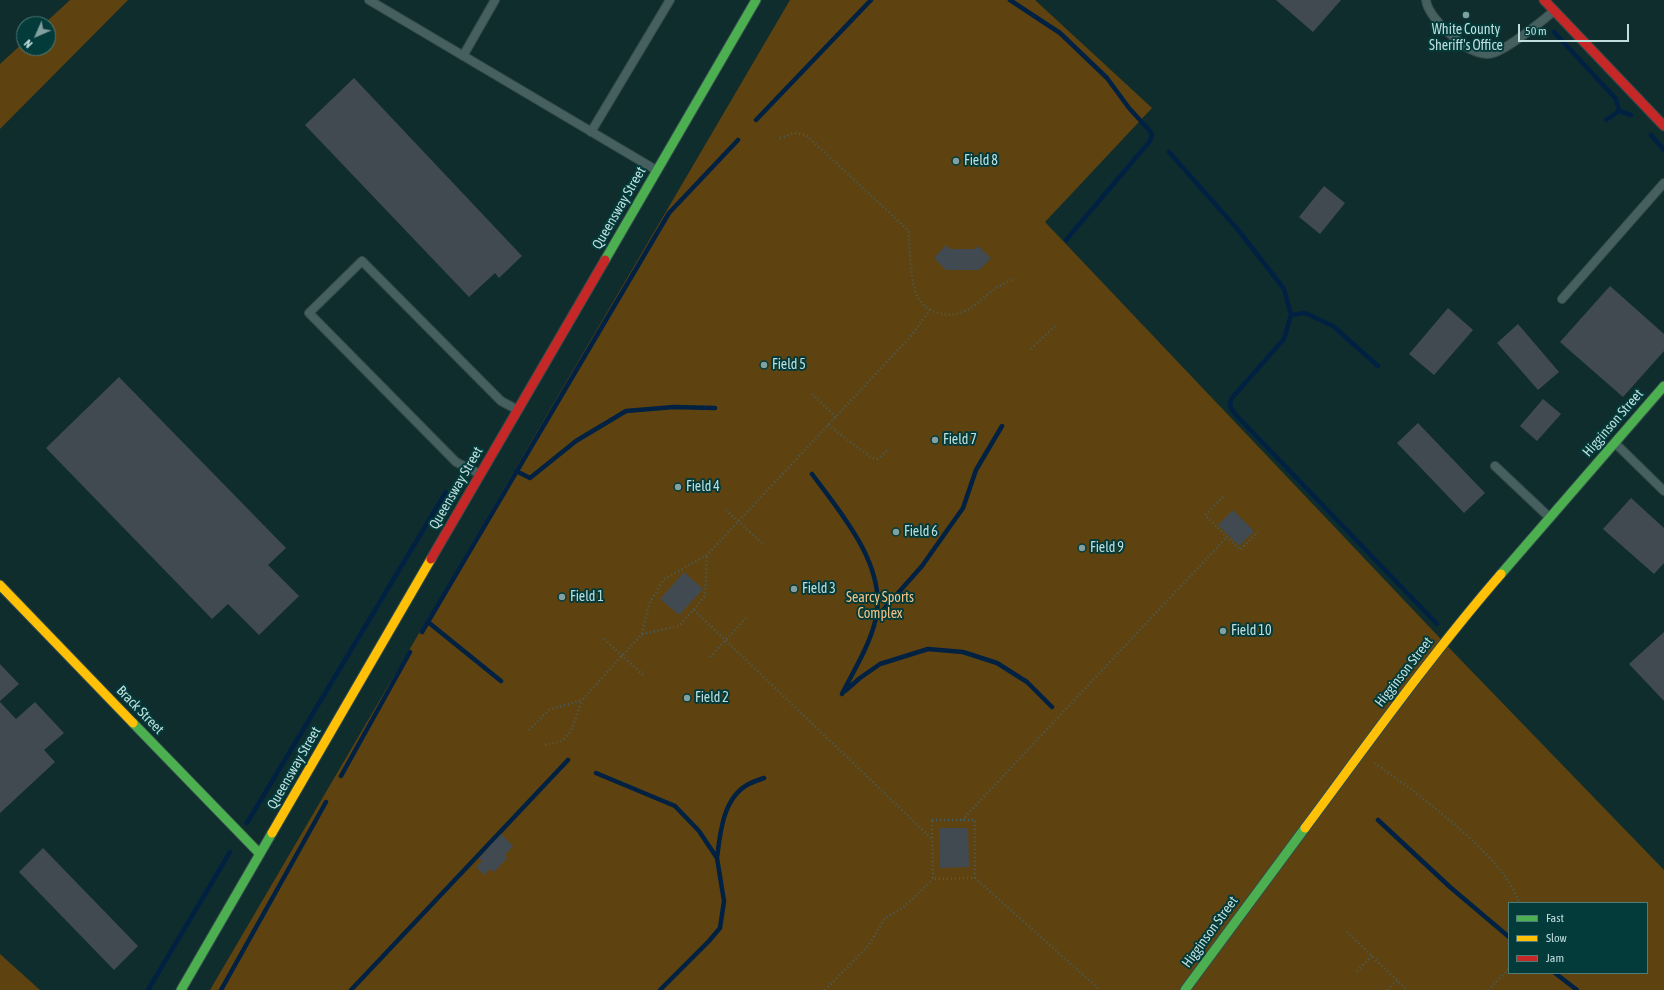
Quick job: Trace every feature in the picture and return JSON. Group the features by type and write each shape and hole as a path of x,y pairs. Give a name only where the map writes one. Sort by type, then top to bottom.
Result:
{"street":[{"name":"Queensway Street","path":"181,990 756,0"},
{"path":"1544,0 1664,126"},
{"name":"Higginson Street","path":"1185,990 1360,752 1468,612 1664,386"},
{"name":"Brack Street","path":"0,585 260,854"}],"lane":[{"path":"368,0 657,170"},
{"path":"463,56 495,0"},
{"path":"591,132 670,0"},
{"path":"1426,0 1441,26 1460,43 1478,53 1489,54 1518,40 1554,11"},
{"path":"1562,299 1664,183"},
{"path":"480,475 456,462 309,313 362,261 501,401 518,410"},
{"path":"1614,443 1664,491"},
{"path":"1494,466 1550,517"}],"path":[{"path":"780,138 794,133 806,136 908,230 915,292 920,301 930,310 941,315 952,316 963,312 972,308 991,291 1013,279"},
{"path":"545,745 562,741 572,731 582,700 642,634 649,604 664,579 707,555 912,336 930,310"},
{"path":"1031,349 1057,324"},
{"path":"812,394 836,417"},
{"path":"828,425 872,458 877,459 890,449"},
{"path":"1224,497 1205,515 1240,550 1258,532"},
{"path":"726,510 764,545"},
{"path":"962,820 1227,537"},
{"path":"642,634 679,626 694,610 705,596 707,555"},
{"path":"694,610 932,839"},
{"path":"710,657 748,616"},
{"path":"604,639 643,675"},
{"path":"529,730 549,710 582,700"},
{"path":"1360,752 1418,795 1489,856 1517,895 1519,902"},
{"path":"932,879 932,820 975,820 975,878"},
{"path":"825,990 870,943 885,918 903,908 932,879 975,878 1100,990"},
{"path":"1347,932 1407,990"},
{"path":"1357,972 1372,956"},
{"path":"1488,990 1508,970"},
{"path":"1388,990 1397,980"}],"green space":[{"path":"70,0 128,0 0,129 0,64 16,49 16,56 56,56 56,16 53,16"},
{"name":"Searcy Sports Complex","path":"790,0 1035,0 1152,108 1045,222 1456,655 1664,870 1664,990 210,990"},
{"path":"0,954 40,990 0,990"}],"building":[{"path":"1276,0 1341,0 1313,32"},
{"path":"354,78 522,256 499,278 495,273 469,297 305,125"},
{"path":"1324,186 1345,203 1320,234 1299,217"},
{"path":"946,245 950,249 975,249 978,246 991,258 979,270 946,270 934,258"},
{"path":"1610,286 1664,334 1664,351 1623,397 1560,342"},
{"path":"1448,308 1473,330 1434,375 1409,354"},
{"path":"1518,324 1559,372 1538,390 1497,343"},
{"path":"119,377 286,548 268,565 299,596 259,635 228,604 212,619 46,448"},
{"path":"1543,399 1561,414 1537,441 1520,426"},
{"path":"1418,423 1485,493 1464,513 1397,443"},
{"path":"1631,498 1664,528 1664,563 1654,574 1603,529"},
{"path":"1233,510 1254,531 1239,546 1218,525"},
{"path":"684,572 703,589 679,615 660,599"},
{"path":"1664,632 1664,701 1629,664"},
{"path":"0,664 19,684 0,701"},
{"path":"0,702 16,719 35,702 64,733 44,750 55,762 0,813"},
{"path":"939,828 968,828 969,867 940,868"},
{"path":"501,834 513,846 505,855 507,858 494,872 490,869 484,875 476,867 482,861 479,858"},
{"path":"43,848 138,946 114,970 19,872"}],"waterway":[{"path":"756,120 871,0"},
{"path":"1010,0 1060,33 1107,78 1129,108 1152,135 1150,141 1066,240"},
{"path":"1554,32 1616,99 1619,111 1631,115"},
{"path":"1606,120 1619,111"},
{"path":"1651,135 1664,150"},
{"path":"422,632 669,213 738,140"},
{"path":"1169,152 1239,231 1284,289 1291,315 1284,339 1231,399 1230,406 1235,414 1437,624"},
{"path":"1291,315 1305,313 1333,326 1378,366"},
{"path":"516,471 530,478 576,441 626,411 674,407 715,408"},
{"path":"876,618 922,566 963,508 976,470 1002,426"},
{"path":"812,474 848,523 859,541 875,579 878,598 876,618 870,638 842,694"},
{"path":"247,823 446,492"},
{"path":"428,622 501,681"},
{"path":"845,691 880,664 928,649 963,652 997,663 1027,682 1052,707"},
{"path":"341,776 410,652"},
{"path":"351,990 568,760"},
{"path":"596,773 675,806 699,831 717,858 724,901 720,928 660,990"},
{"path":"717,858 721,828 724,817 733,799 739,791 747,785 764,778"},
{"path":"221,990 326,802"},
{"path":"1378,820 1450,887 1508,936"},
{"path":"148,990 230,852"},
{"path":"1556,974 1577,990"}],"traffic: fast":[{"path":"605,260 756,0"},
{"path":"1501,574 1664,386"},
{"path":"133,723 260,854"},
{"path":"1185,990 1305,828"},
{"path":"181,990 272,833"}],"traffic: slow":[{"path":"272,833 431,559"},
{"path":"1305,828 1425,667 1501,574"},
{"path":"0,585 133,723"}],"traffic: jam":[{"path":"1544,0 1664,126"},
{"path":"431,559 605,260"}],"place":[{"name":"White County Sheriff's Office","path":"1466,15"},
{"name":"Field 8","path":"956,161"},
{"name":"Field 5","path":"764,365"},
{"name":"Field 7","path":"935,440"},
{"name":"Field 4","path":"678,487"},
{"name":"Field 6","path":"896,532"},
{"name":"Field 9","path":"1082,548"},
{"name":"Field 3","path":"794,589"},
{"name":"Field 1","path":"562,597"},
{"name":"Field 10","path":"1223,631"},
{"name":"Field 2","path":"687,698"}]}
